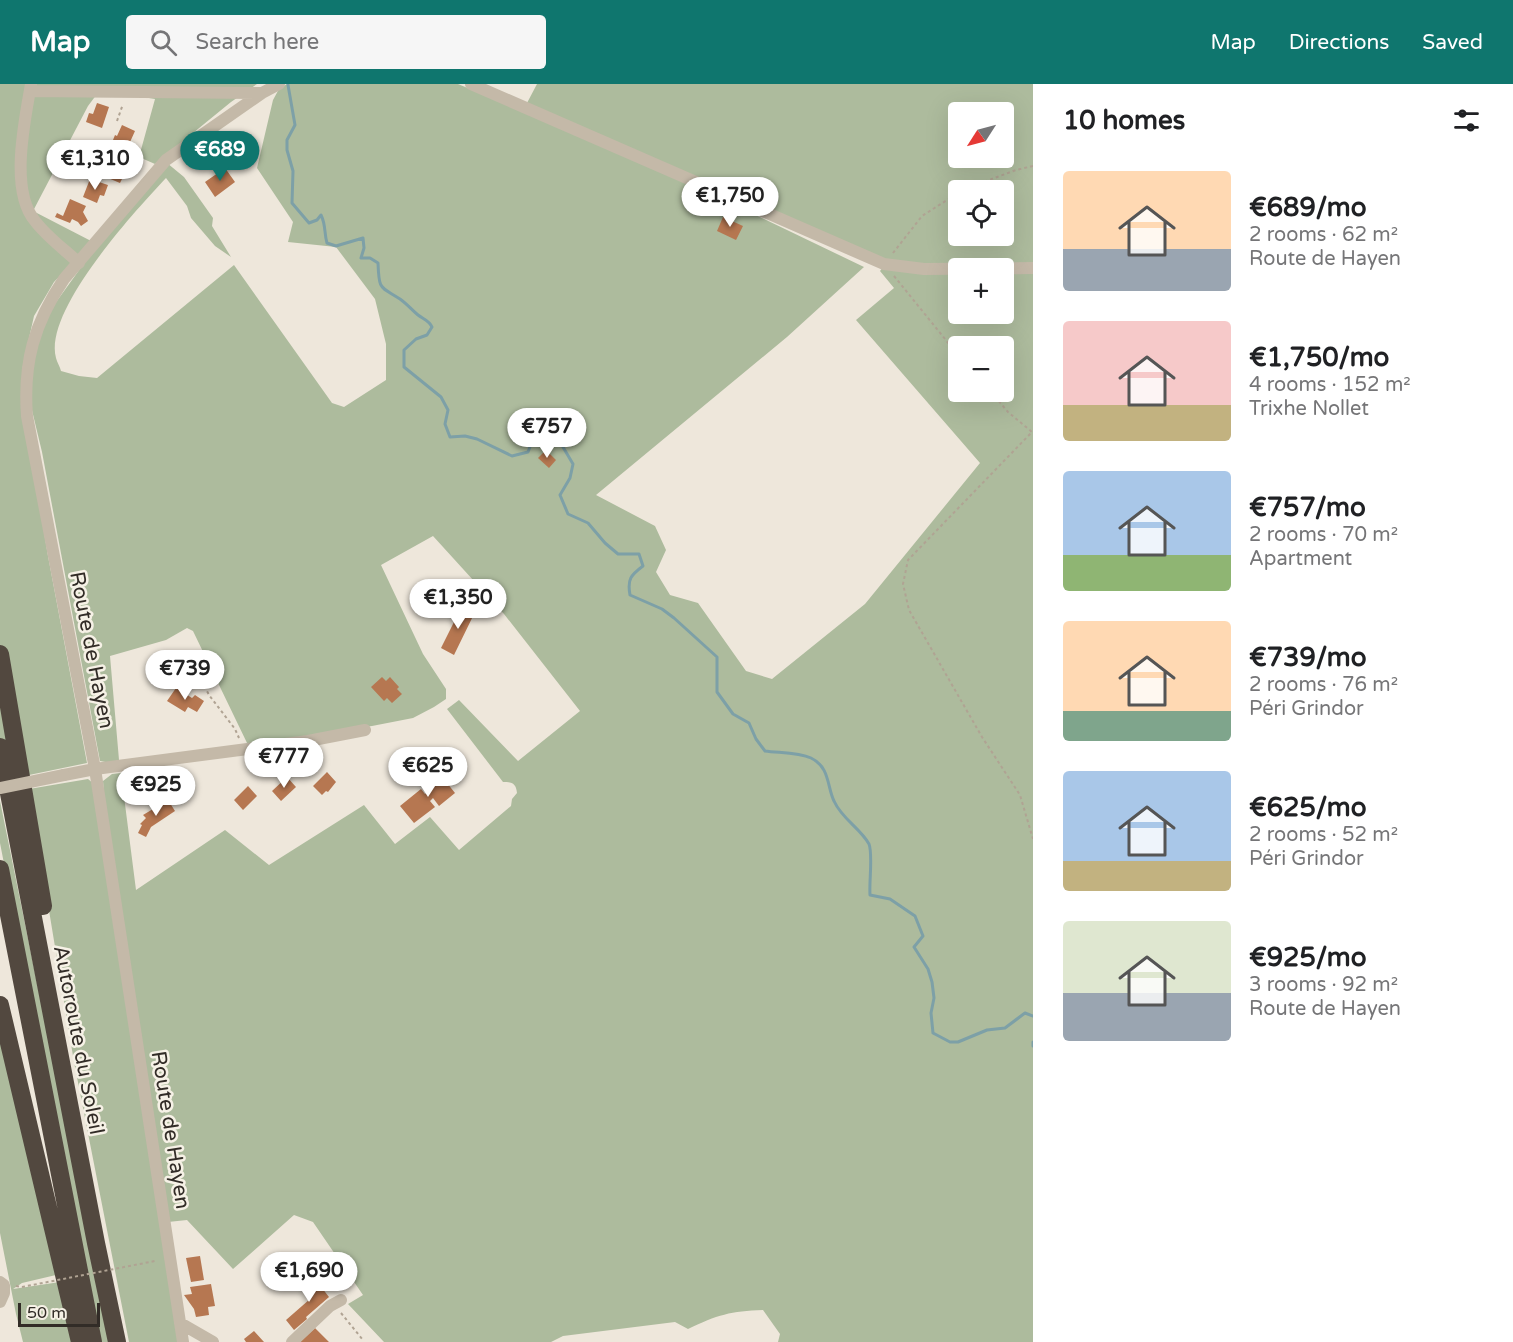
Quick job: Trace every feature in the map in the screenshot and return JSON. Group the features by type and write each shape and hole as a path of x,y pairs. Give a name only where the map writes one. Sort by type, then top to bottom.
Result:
{"highway":[{"path":"0,654 52,959 46,987"},
{"name":"Autoroute du Soleil","path":"0,747 117,1342"},
{"path":"0,869 93,1342"},
{"path":"0,1005 80,1342"}],"street":[{"name":"Route de Hayen","path":"183,1342 95,769 27,416 26,400 30,354 40,321 54,294 166,160 262,93 279,84"},
{"path":"471,84 884,264 924,269 1033,268"},
{"path":"79,263 34,221 26,203 21,169 21,148 31,87 262,93"},
{"path":"0,788 95,769 308,741 366,730"},
{"path":"0,1282 4,1285 4,1293 0,1302"},
{"path":"292,1342 337,1302"},
{"path":"180,1323 213,1342"}],"path":[{"path":"117,121 127,91"},
{"path":"991,180 1033,166"},
{"path":"948,200 922,216 884,264 948,343"},
{"path":"1000,402 1033,433 908,560 903,584 909,610 982,738 1020,795 1033,839"},
{"path":"188,654 209,695 235,729 243,750"},
{"path":"22,1287 155,1261"},
{"path":"337,1302 363,1340"}],"green space":[{"path":"0,84 257,84 231,102 155,164 139,157 155,99 100,90 88,106 33,211 93,242 54,282 34,316 23,365 21,394 48,556 87,763 0,781"},
{"path":"287,84 458,84 656,167 864,267 787,337 596,495 655,526 666,550 656,572 670,595 698,603 746,671 772,679 865,604 980,463 856,320 894,288 880,271 887,262 527,103 537,84 1033,84 1033,1342 778,1342 780,1334 763,1310 724,1315 688,1329 675,1322 563,1336 551,1342 384,1342 348,1304 363,1295 313,1222 294,1215 233,1269 187,1220 168,1222 103,781 112,774 121,773 136,890 225,830 269,865 364,805 395,844 430,817 459,850 511,806 512,799 517,793 513,784 503,782 447,709 459,700 518,761 580,711 504,614 433,536 381,565 423,654 446,689 446,699 413,718 248,745 193,631 187,628 166,640 110,656 119,760 111,763 100,761 42,452 30,402 32,362 46,316 98,244 167,163 184,177 213,218 212,226 231,257 215,246 191,218 187,206 166,178 114,237 77,289 63,315 56,338 56,358 61,371 97,378 234,265 332,403 344,407 386,380 386,344 375,299 336,247 288,242 293,222 257,168 273,100 279,89"},
{"path":"88,779 94,784 178,1342 129,1342 74,1062 29,789"},
{"path":"0,801 110,1342 97,1342 0,843"},
{"path":"0,1036 56,1275 22,1283 13,1289 60,1282 74,1342 23,1342 16,1314 0,1233"}],"building":[{"path":"97,103 109,107 102,128 86,122 89,113 93,114"},
{"path":"122,125 135,131 126,151 111,145"},
{"path":"115,162 128,167 120,183 108,178"},
{"path":"225,168 235,182 215,197 205,182"},
{"path":"90,179 108,185 104,196 100,195 97,203 83,197"},
{"path":"70,199 86,206 83,212 88,221 81,226 72,219 70,223 55,217 57,213 63,216"},
{"path":"723,217 743,226 736,240 717,231"},
{"path":"546,450 556,460 549,468 538,458"},
{"path":"462,606 475,612 454,655 441,648"},
{"path":"382,677 386,681 390,677 402,694 392,703 387,698 384,701 371,687"},
{"path":"176,688 192,698 195,695 204,701 197,712 188,707 185,712 167,701"},
{"path":"327,772 336,782 328,792 322,795 313,786"},
{"path":"439,773 455,793 439,806 433,798 430,801 435,807 414,823 400,806 421,789 425,794 428,792 423,786"},
{"path":"287,777 296,787 281,801 272,791"},
{"path":"248,786 257,796 243,810 234,800"},
{"path":"168,800 175,811 151,827 146,837 138,833 142,825 140,824 146,818 143,815"},
{"path":"200,1256 204,1280 191,1282 186,1258"},
{"path":"311,1274 329,1297 294,1330 286,1320 310,1299 306,1293 310,1290 303,1281"},
{"path":"211,1284 215,1306 208,1307 209,1315 196,1317 194,1309 184,1295 192,1294 190,1287"},
{"path":"315,1328 329,1342 300,1342"},
{"path":"254,1331 264,1342 246,1342 244,1339"}],"waterway":[{"path":"288,85 295,125 287,140 287,150 293,171 292,203 309,223 317,220 321,215 327,243 336,246 363,238 364,248 361,258 370,258 378,263 382,287 403,301 431,325 427,335 416,339 404,350 404,367 441,397 448,410 445,424 450,437 465,436 477,439 512,456 528,452 534,436 545,432 560,442 573,464 570,478 560,495 568,514 588,523 618,554 639,554 643,566 631,578 630,595 662,609 717,657 717,692 733,714 749,723 756,739 765,751 806,756 822,767 837,807 869,844 871,854 870,895 890,899 915,916 923,936 914,947 928,969 932,982 933,1033 950,1042 958,1042 987,1030 1005,1028 1025,1013 1033,1016"}]}
